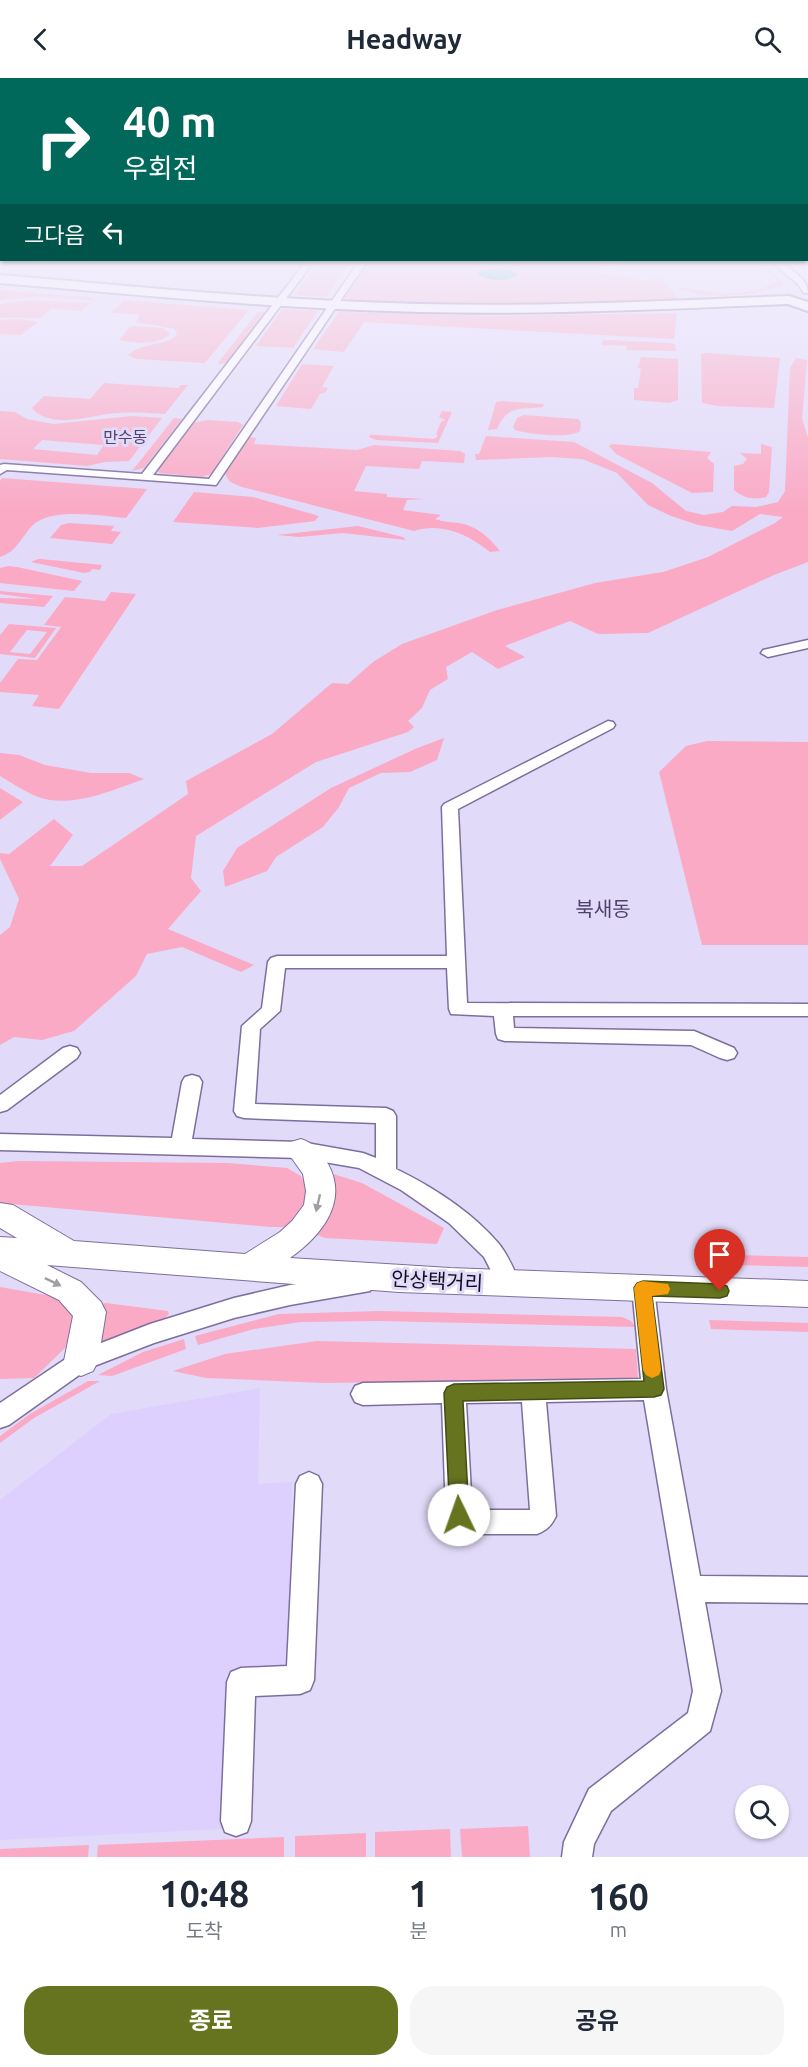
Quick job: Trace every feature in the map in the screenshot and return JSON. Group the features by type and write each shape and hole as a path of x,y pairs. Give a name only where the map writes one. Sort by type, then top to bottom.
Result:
{"main road":[{"path":"250,1267 295,1239 314,1219 322,1199 317,1173 301,1150"},
{"path":"2,1214 66,1252"},
{"name":"안상택거리","path":"0,1250 66,1252 397,1279 510,1285 808,1294"},
{"path":"0,1256 70,1291 90,1312 81,1361"}],"street":[{"path":"145,478 249,342"},
{"path":"2,469 212,483 307,342"},
{"path":"768,653 808,644"},
{"path":"608,725 450,807 458,1009 808,1010"},
{"path":"386,1171 386,1116 244,1111 251,1026 271,1011 277,962 456,962"},
{"path":"503,1010 505,1034 693,1038 727,1053"},
{"path":"0,1105 70,1053"},
{"path":"181,1146 192,1082"},
{"path":"0,1142 301,1150 363,1161 386,1171 457,1217 492,1251 510,1285"},
{"path":"0,1417 81,1361 150,1334 234,1308 290,1295 397,1279"},
{"path":"577,1857 579,1842 600,1800 700,1721 707,1691 654,1389 643,1288"},
{"path":"363,1394 654,1389"},
{"path":"454,1393 459,1515 464,1522 537,1522 543,1516 533,1391"},
{"path":"236,1821 241,1682 300,1680 309,1484"},
{"path":"690,1589 808,1590"}],"shaded area":[{"path":"164,342 222,342 205,363 136,359 128,355 140,348"},
{"path":"234,342 242,342 226,363 217,364"},
{"path":"259,342 297,342 293,348 256,346"},
{"path":"318,342 351,342 344,352 313,349"},
{"path":"602,342 670,343 675,344 676,351 627,350 627,346 602,345"},
{"path":"701,354 780,358 774,408 717,406 702,403"},
{"path":"641,357 678,359 678,400 670,403 634,400 634,388 638,388 641,369 638,368"},
{"path":"796,358 807,360 802,419 808,437 808,562 774,575 648,633 598,634 570,621 505,646 525,657 498,669 472,652 446,667 448,679 430,690 422,708 408,721 414,727 408,732 316,762 196,836 191,878 201,891 168,929 254,965 241,972 182,947 147,954 136,976 74,1031 42,1040 14,1037 0,1045 0,935 10,927 19,899 0,859 0,853 9,854 54,819 73,835 50,866 82,866 188,794 186,781 272,734 332,683 348,684 373,662 402,644 497,610 595,583 663,572 708,557 775,523 783,517 760,514 732,531 698,525 648,505 617,473 582,459 551,457 476,460 475,454 479,454 486,436 574,442 652,483 686,511 704,515 723,512 732,506 756,507 778,502 785,491 790,368"},
{"path":"302,364 334,366 322,387 328,388 325,393 320,394 311,409 276,406"},
{"path":"104,383 178,388 181,385 188,385 165,414 118,413 61,420 40,415 32,408 44,396 90,399"},
{"path":"496,402 544,404 543,407 510,412 497,429 488,430"},
{"path":"0,411 15,412 27,419 53,424 132,416 162,418 129,461 105,462 87,466 0,459","holes":["42,440 103,445 97,455 33,449"]},
{"path":"442,411 452,412 438,443 376,440 369,437 377,435 434,439 438,436 436,434 441,422 445,420 439,417"},
{"path":"524,415 578,419 581,422 580,431 559,435 515,430 513,427 517,418"},
{"path":"174,418 182,419 144,468 132,471"},
{"path":"208,420 238,422 243,425 211,474 202,477 159,473 158,470 192,423"},
{"path":"249,437 256,438 254,444 357,450 374,445 460,451 465,454 464,463 422,461 419,469 366,466 354,491 387,494 387,497 423,499 407,500 403,510 441,515 435,519 477,529 500,551 490,552 473,540 445,529 414,531 230,482 225,474"},
{"path":"612,444 711,452 707,458 714,464 713,492 692,493 616,454 609,446"},
{"path":"761,444 772,447 769,492 766,497 749,498 734,490 734,466 743,464 747,459 740,453 761,454"},
{"path":"2,478 147,489 126,518 64,514 41,519 11,551 0,557 0,481"},
{"path":"194,492 253,497 319,516 315,521 258,528 173,522"},
{"path":"69,523 114,526 111,531 121,532 112,544 50,538 61,525"},
{"path":"358,526 403,537 406,540 343,533 299,537 277,535"},
{"path":"38,559 102,565 100,570 92,569 84,573 31,562"},
{"path":"8,566 82,581 74,591 0,583 0,568"},
{"path":"0,591 53,596 44,607 0,603 0,598 37,599 0,594"},
{"path":"111,592 136,594 59,709 32,706 39,695 0,692 0,683 18,659 37,660 61,627 44,625 65,597 105,601"},
{"path":"9,624 56,628 35,658 0,654 0,635","holes":["27,630 47,632 30,654 10,652"]},
{"path":"444,738 437,760 410,772 381,773 349,788 339,807 323,827 276,857 267,871 225,887 223,871 237,848 331,788"},
{"path":"707,741 808,742 808,945 702,945 659,772 686,746"},
{"path":"0,753 19,755 45,765 91,773 129,773 144,779 92,797 64,801 51,800 33,795 0,776"},
{"path":"0,788 23,802 0,820"},
{"path":"19,1161 228,1163 287,1168 301,1176 307,1189 309,1205 288,1227 270,1227 0,1203 0,1163"},
{"path":"333,1174 362,1183 444,1228 437,1244 325,1238 317,1235 333,1207 335,1195 331,1179"},
{"path":"699,1254 808,1257 808,1267 701,1264"},
{"path":"0,1287 63,1298 76,1321 65,1348 34,1378 0,1379"},
{"path":"101,1304 168,1311 169,1314 164,1319 98,1345"},
{"path":"380,1311 622,1317 631,1321 636,1327 380,1321 301,1322 254,1329 198,1345 195,1336 279,1314"},
{"path":"709,1320 808,1323 808,1332 711,1329"},
{"path":"184,1339 186,1349 112,1376 98,1375 143,1352"},
{"path":"317,1341 636,1349 638,1378 324,1383 206,1378 173,1371 225,1354"},
{"path":"88,1381 100,1381 34,1418 0,1443 0,1436 30,1414"},
{"path":"260,1388 258,1484 292,1482 289,1691 250,1694 243,1828 0,1840 0,1500 111,1414"},
{"path":"528,1826 530,1857 462,1857 460,1829"},
{"path":"450,1829 451,1857 375,1857 375,1832"},
{"path":"366,1833 366,1857 295,1857 295,1836"},
{"path":"284,1837 284,1857 97,1857 98,1845"},
{"path":"89,1845 88,1857 0,1857 0,1849"}],"slow traffic":[{"path":"652,1370 643,1288 662,1289"}],"district":[{"name":"만수동","path":"125,437"},
{"name":"북새동","path":"603,909"}],"route":[{"path":"459,1515 454,1393 654,1389 643,1288 720,1291"}]}
